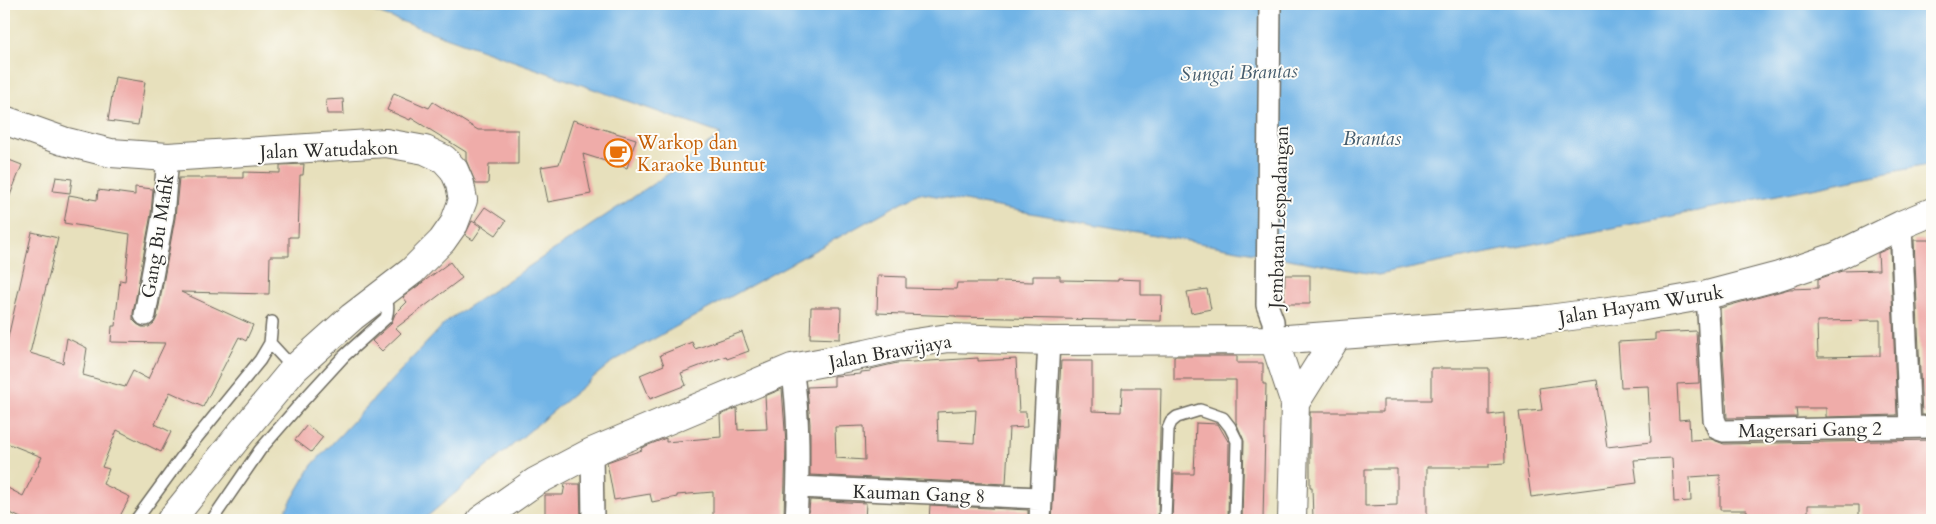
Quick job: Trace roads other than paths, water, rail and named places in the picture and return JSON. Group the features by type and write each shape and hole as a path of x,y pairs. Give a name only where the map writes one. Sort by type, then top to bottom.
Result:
{"main road":[{"name":"Jalan Watudakon","path":"4,120 63,140 111,153 168,157 386,143 425,150 444,159 454,170 460,184 463,200 454,224 442,241 412,271 352,317 294,370 170,510"},
{"name":"Jalan Hayam Wuruk","path":"1337,336 1541,320 1639,307 1707,303 1835,257 1932,212"},
{"name":"Jalan Brawijaya","path":"481,520 535,482 592,452 792,368 948,338 1048,341 1273,318 1337,336"},
{"path":"1273,318 1295,403 1292,520"},
{"path":"1295,403 1337,336"}],"street":[{"name":"Jembatan Lespadangan","path":"1270,4 1273,318"},
{"name":"Jembatan Lespadangan","path":"1273,318 1284,4"},
{"name":"Gang Bu Mafik","path":"145,315 163,216 168,157"},
{"path":"1901,225 1910,427"},
{"name":"Magersari Gang 2","path":"1707,303 1714,419 1718,430 1932,427"},
{"path":"1040,520 1048,341"},
{"path":"792,368 797,415 798,487 796,520"},
{"path":"592,452 594,520"},
{"name":"Kauman Gang 8","path":"798,487 1040,498"}],"lane":[{"path":"212,520 260,450 283,423 344,356 386,318 388,303 383,292"},
{"path":"136,520 170,510 190,446 260,360 270,343 272,322"},
{"path":"270,343 294,370"},
{"path":"1165,520 1168,429 1171,422 1177,417 1200,410 1222,418 1236,441 1235,520"}],"water":[{"name":"Brantas","path":"352,4 1932,4 1932,164 1378,275 919,193 612,362 423,520 280,520 312,465 447,321 677,168 721,134"}],"place":[{"name":"Warkop dan Karaoke Buntut","path":"618,153"}],"water label":[{"name":"Sungai Brantas","path":"1239,72"}]}
